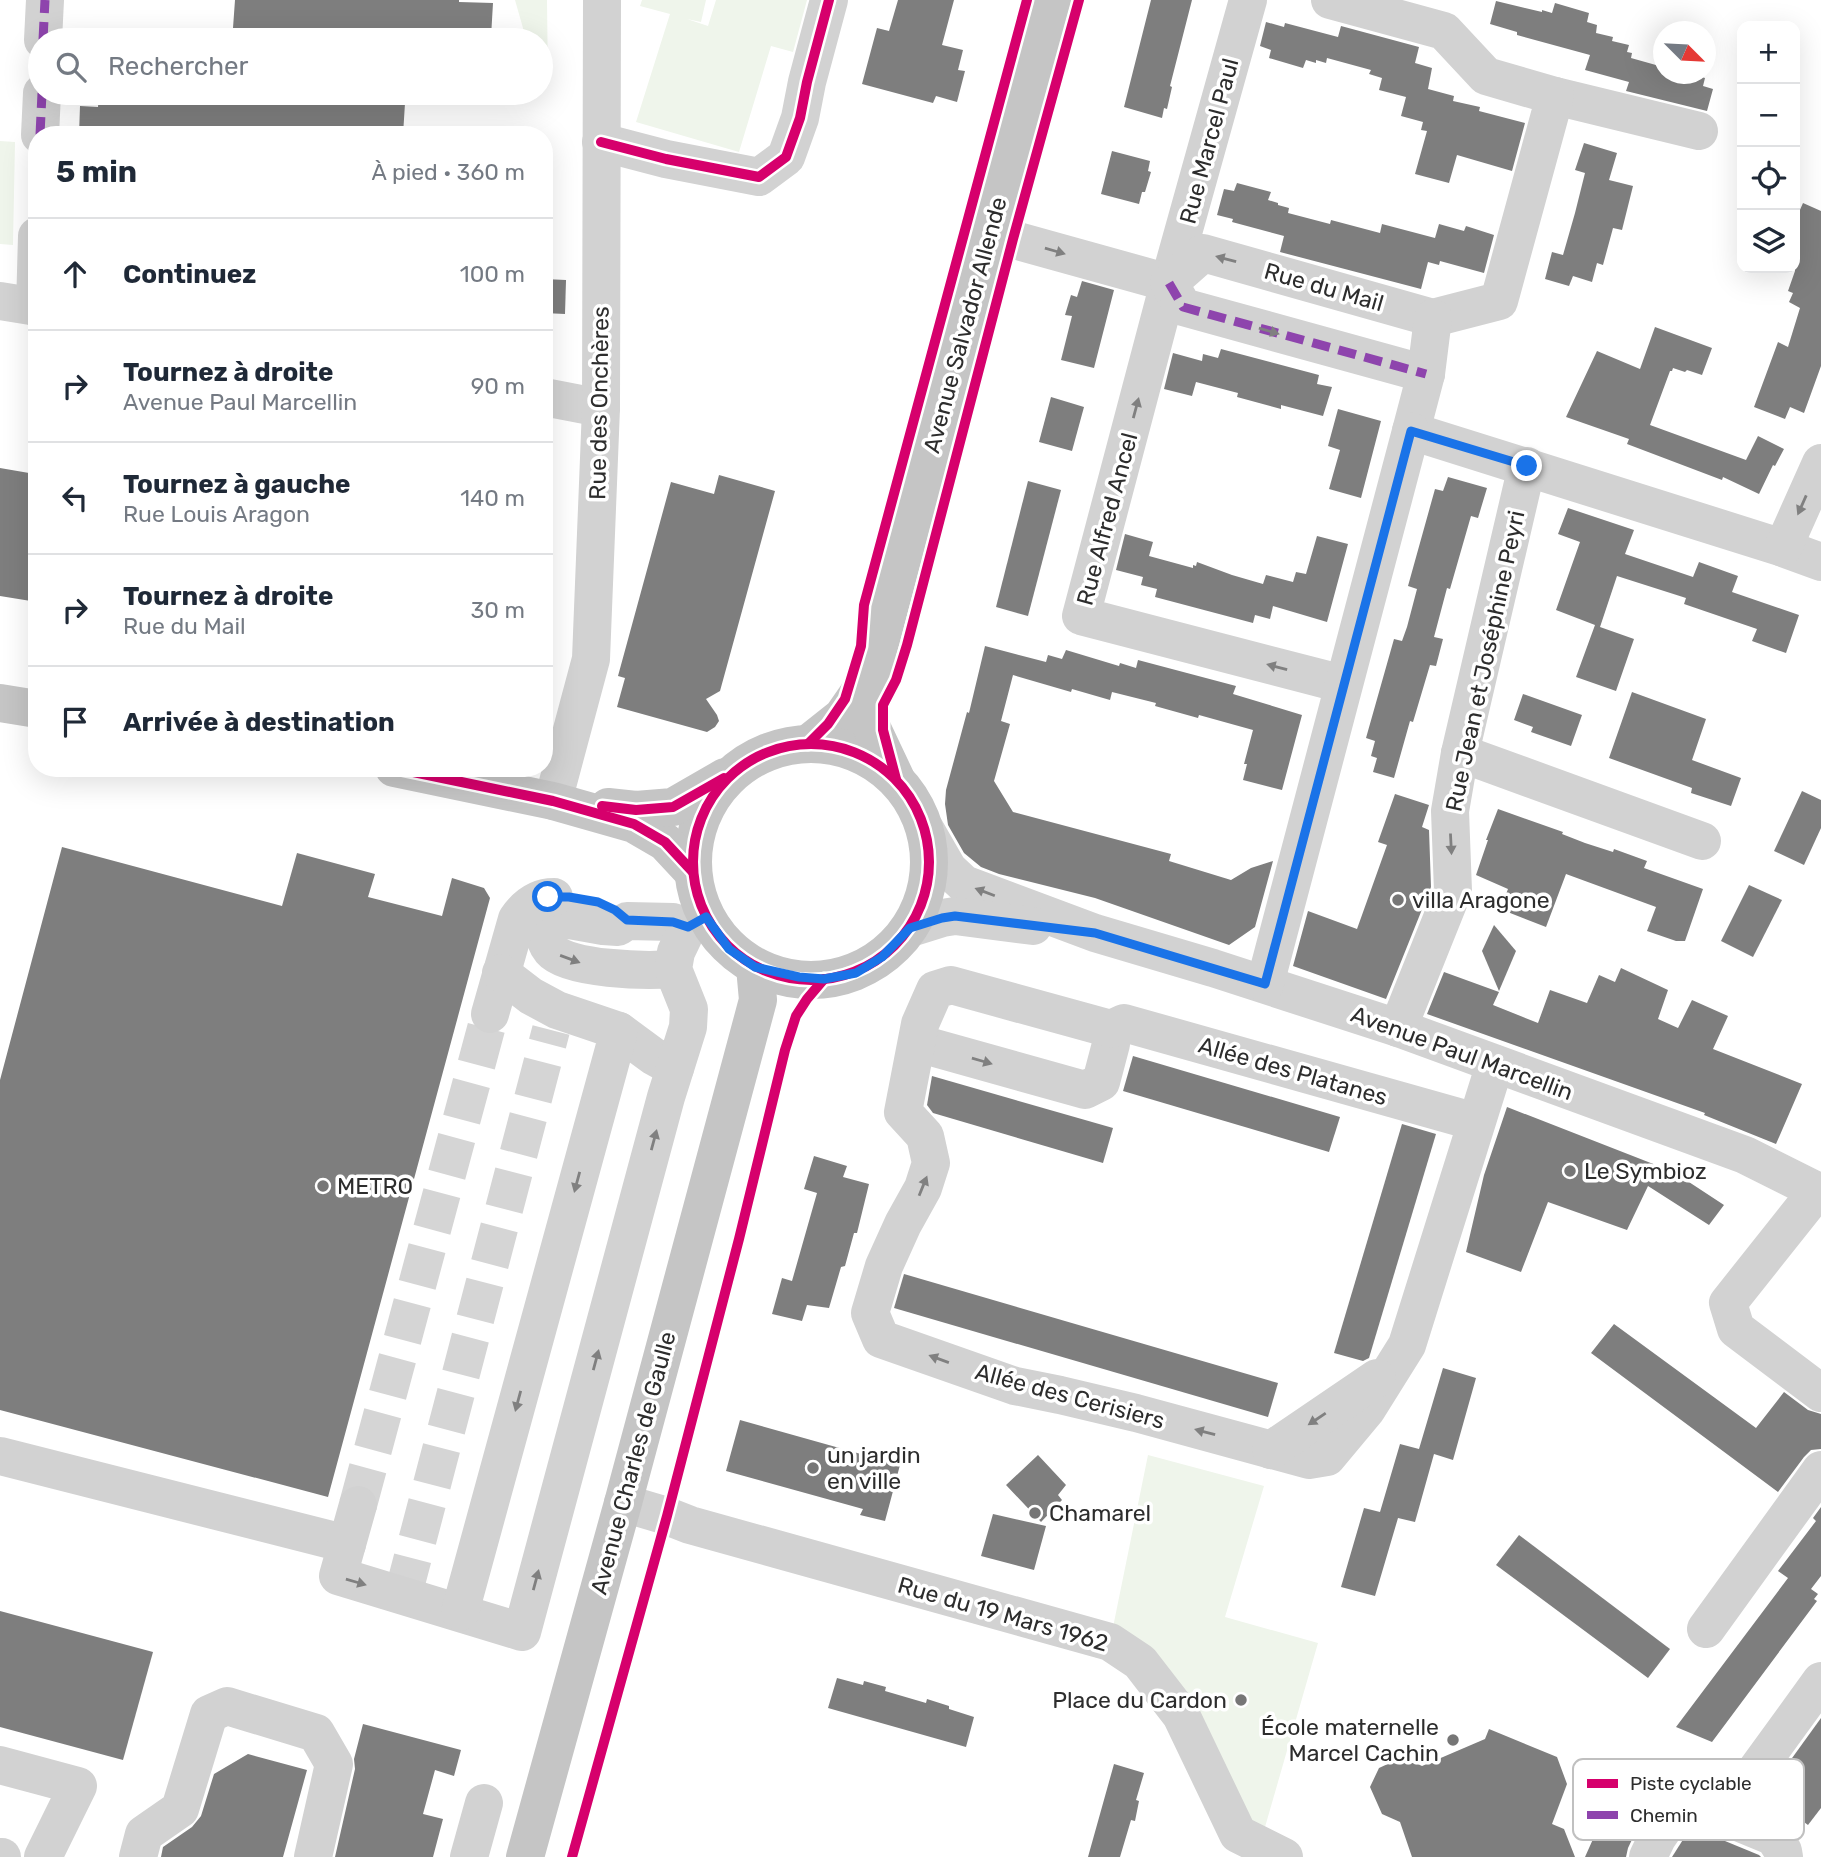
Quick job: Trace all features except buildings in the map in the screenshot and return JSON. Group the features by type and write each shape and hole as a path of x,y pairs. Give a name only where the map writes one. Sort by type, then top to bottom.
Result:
{"main road":[{"name":"Avenue Salvador Allende","path":"896,779 872,726 871,698 878,650 1052,0"},
{"name":"Avenue Salvador Allende","path":"808,744 842,717 858,694 878,650"},
{"path":"0,703 28,708"},
{"path":"553,801 636,810 673,807 770,751 808,744 840,747 870,759 896,779 914,803 925,829 929,855 928,881 922,905 910,928 882,957 856,973 824,979 799,977 755,967 697,922 698,895 693,872 696,834 711,799 736,771"},
{"path":"437,777 553,801 634,824 665,842 693,872"},
{"name":"Avenue Charles de Gaulle","path":"525,1857 758,1000 755,967"},
{"name":"Avenue Charles de Gaulle","path":"739,1068 777,1006 799,977"}],"street":[{"path":"44,28 45,0"},
{"name":"Rue des Onchères","path":"553,801 591,659 601,408 601,0"},
{"path":"601,142 666,159 760,177 786,157 800,118 829,0"},
{"name":"Rue Marcel Paul","path":"1169,283 1248,0"},
{"path":"1330,0 1444,31 1486,76 1555,96 1699,131"},
{"path":"1265,984 1426,374 1433,318 1499,301 1555,96"},
{"path":"40,126 41,105"},
{"path":"989,233 1169,283 1183,307 1426,374"},
{"name":"Rue du Mail","path":"1169,283 1203,253 1433,318"},
{"name":"Rue Alfred Ancel","path":"1169,283 1081,616 1343,684"},
{"path":"24,305 28,284"},
{"path":"553,399 601,408"},
{"path":"1411,431 1821,562"},
{"path":"1783,548 1821,463"},
{"name":"Rue Jean et Joséphine Peyri","path":"1398,1028 1453,891 1450,811 1460,753 1527,466"},
{"path":"1460,753 1702,841"},
{"name":"Avenue Paul Marcellin","path":"925,829 948,869 964,884 1095,933 1265,984 1398,1028 1745,1155 1819,1192"},
{"path":"490,1014 517,919 526,906 548,897 552,906 603,926 618,927 627,920 697,922"},
{"path":"552,906 542,925 551,951 571,961 615,969 673,970"},
{"name":"Avenue Paul Marcellin","path":"910,928 955,916 1095,933"},
{"path":"358,1506 338,1576 522,1632 688,1027 689,1009 673,970 676,952 697,922"},
{"path":"501,973 531,996 554,1020 619,1031 653,1056 675,1068"},
{"name":"Allée des Platanes","path":"914,1051 920,1024 935,990 951,985 1111,1029 1124,1023 1476,1122"},
{"path":"914,1051 1085,1090 1101,1082 1111,1044 1111,1029"},
{"path":"460,1612 619,1031"},
{"name":"Allée des Cerisiers","path":"914,1051 903,1112 925,1136 931,1163 923,1188 884,1266 873,1301 870,1313 881,1339 1015,1387 1136,1413 1271,1450 1309,1466 1327,1457 1367,1409 1407,1345 1494,1064"},
{"path":"1819,1192 1728,1303 1736,1329 1821,1393"},
{"path":"1271,1450 1394,1367"},
{"path":"0,1456 347,1544"},
{"path":"1706,1629 1821,1469"},
{"name":"Rue du 19 Mars 1962","path":"623,1503 690,1525 1110,1642 1140,1662 1181,1716 1238,1834 1284,1857"},
{"path":"1764,1759 1821,1681"},
{"path":"138,1857 144,1834 180,1809 209,1714 227,1706 316,1733 334,1764 313,1857"},
{"path":"0,1765 78,1786 43,1857"},
{"path":"469,1857 484,1802"},
{"path":"1648,1857 1656,1840"},
{"path":"1776,1840 1784,1857"}],"shaded area":[{"path":"515,0 547,0 547,28 523,28"},
{"path":"642,0 706,0 701,22 687,19 708,26 716,0 807,0 793,52 771,46 739,152 636,122 670,14 640,6"},
{"path":"0,141 15,142 13,245 0,244"},
{"path":"1148,1455 1264,1486 1225,1617 1318,1643 1263,1834 1110,1642"}],"tunnel":[{"path":"358,1505 490,1014"},
{"path":"403,1595 551,1030"}],"marked path":[{"path":"44,28 45,0"},
{"path":"40,126 41,105"},
{"path":"1169,283 1183,307 1426,374"}],"cycle path":[{"path":"601,142 666,159 759,177 786,157 800,118 829,0"},
{"path":"808,744 828,724 845,699 861,646 864,605 1027,0"},
{"path":"896,779 883,730 883,705 896,680 907,645 1013,239 1079,0"},
{"path":"811,744 856,753 886,771 902,787 920,817 929,862 920,907 902,937 886,953 856,971 811,980 766,971 736,953 720,937 702,907 693,862 702,817 720,787 736,771 766,753 811,744"},
{"path":"437,777 553,801 634,824 665,842 693,872"},
{"path":"602,806 636,810 673,807 724,778"},
{"path":"572,1857 667,1516 785,1050 796,1016 824,979"}],"place":[{"name":"villa Aragone","path":"1398,900"},
{"name":"Le Symbioz","path":"1570,1171"},
{"name":"METRO","path":"323,1186"},
{"name":"un jardin en ville","path":"813,1468"},
{"name":"Chamarel","path":"1035,1513"},
{"name":"Place du Cardon","path":"1241,1700"},
{"name":"École maternelle Marcel Cachin","path":"1453,1740"}],"route":[{"path":"548,897 598,902 615,910 627,920 673,922 688,927 706,917 729,949 755,967 799,977 824,979 856,973 882,957 910,928 955,916 1095,933 1265,984 1411,431 1527,466"}]}
